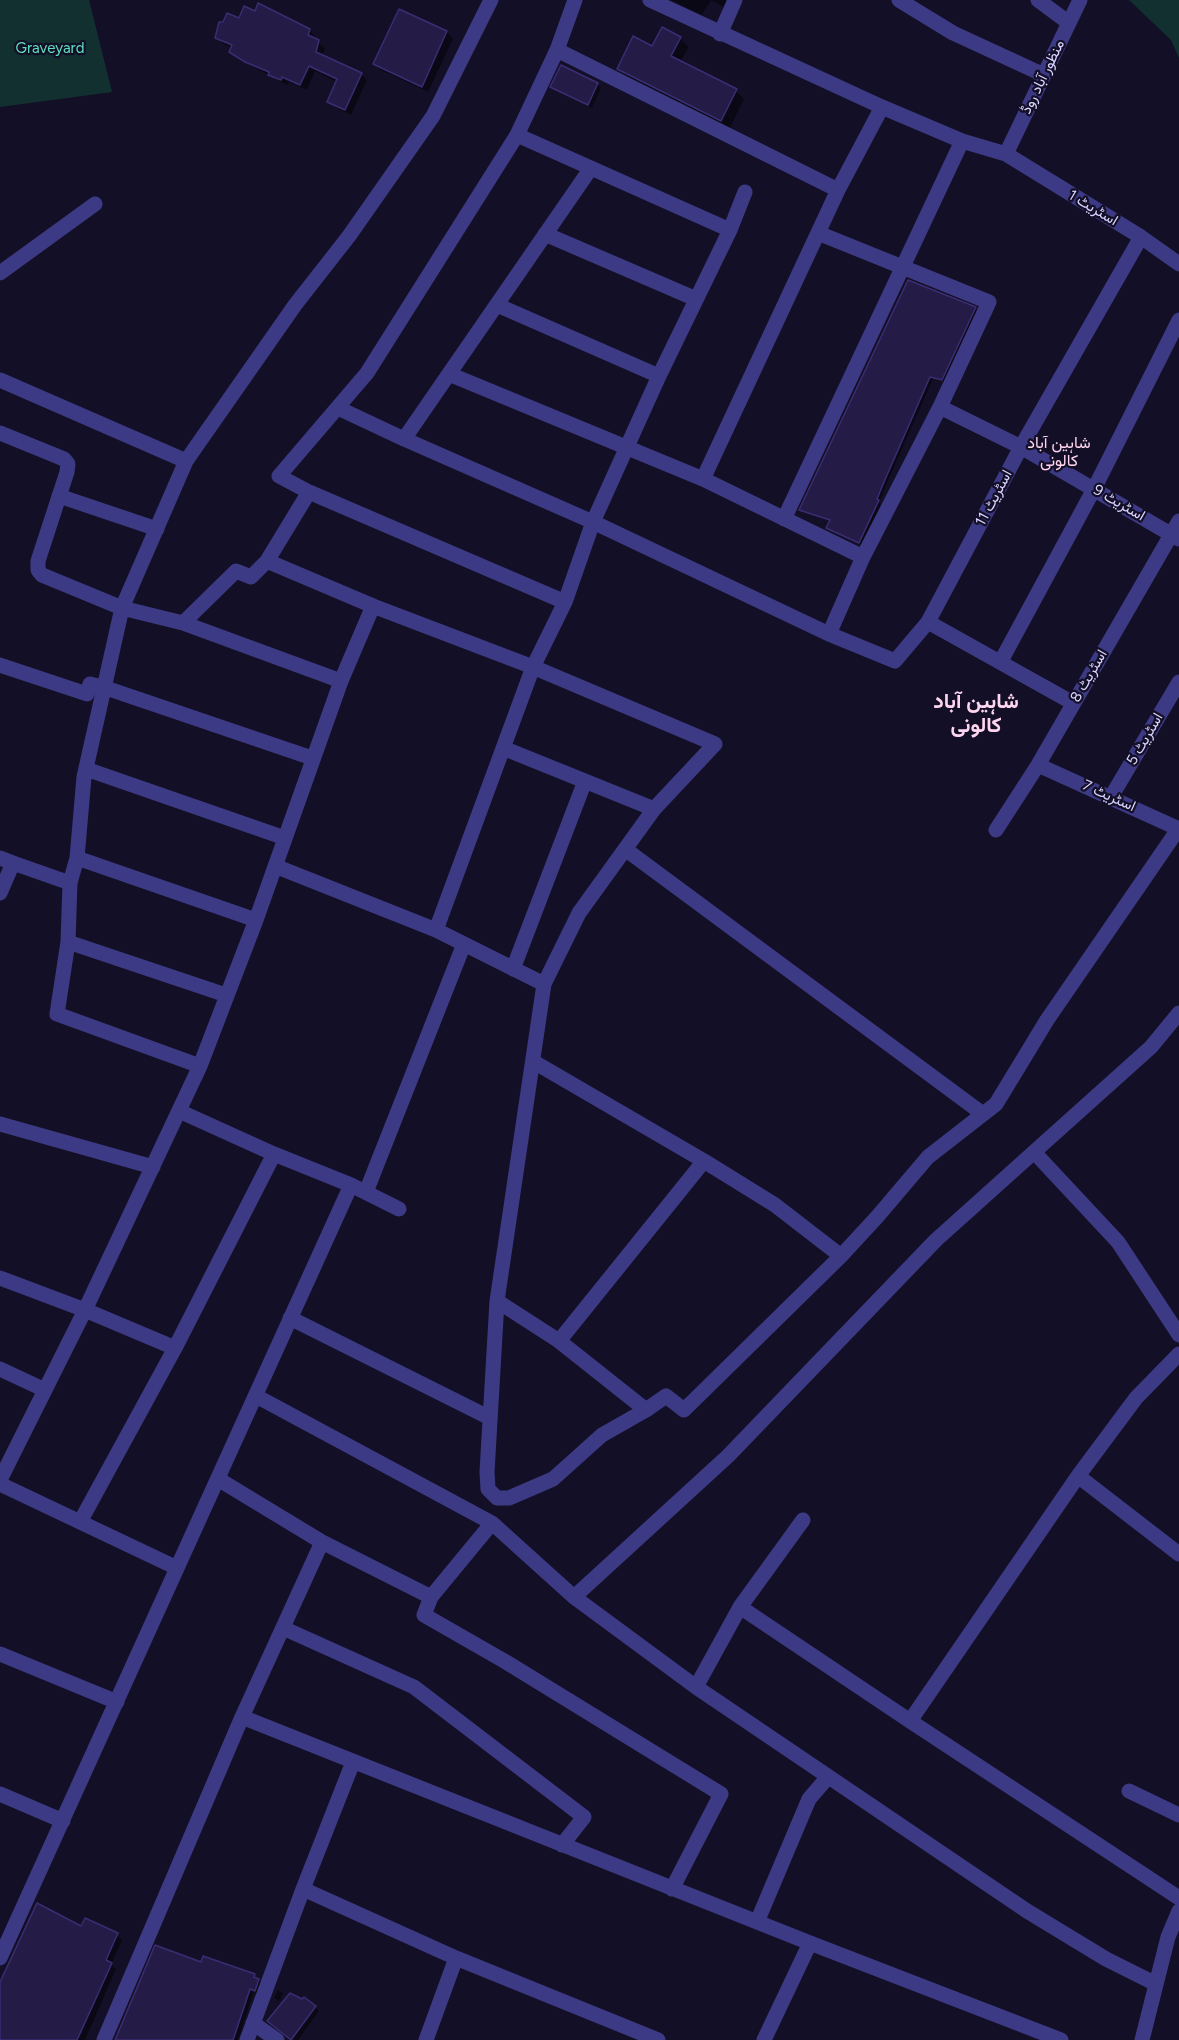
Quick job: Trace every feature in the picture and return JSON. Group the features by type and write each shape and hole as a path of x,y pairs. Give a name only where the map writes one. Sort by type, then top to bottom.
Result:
{"street":[{"path":"200,1066 57,1014 68,942 70,883 77,858 86,769 106,688 122,608 186,461 295,305 349,236 433,116 491,0"},
{"path":"565,602 309,492 279,476 367,373 517,135 557,50 575,0"},
{"name":"اسٹریٹ 1","path":"650,0 882,107 962,141 1006,154 1141,237 1179,264"},
{"path":"720,34 735,0"},
{"path":"899,0 953,33 1044,75"},
{"path":"1038,0 1069,23"},
{"name":"منظور آباد روڈ","path":"1006,154 1080,0"},
{"path":"557,50 837,190"},
{"path":"703,479 837,190 882,107"},
{"path":"517,135 730,230"},
{"path":"784,519 962,141"},
{"path":"404,439 591,168"},
{"path":"436,930 533,667 565,602 593,522 730,230 745,192"},
{"path":"0,273 96,204"},
{"path":"338,408 593,522 829,634 863,557 940,407 988,302 818,233"},
{"path":"545,234 696,299"},
{"name":"اسٹریٹ 11","path":"829,634 895,660 928,622 1021,447 1141,237"},
{"path":"497,305 660,376"},
{"path":"1001,661 1094,489 1179,320"},
{"path":"449,374 703,479 863,557"},
{"path":"0,380 186,461"},
{"name":"اسٹریٹ 9","path":"940,407 1021,447 1094,489 1176,531"},
{"path":"0,433 64,459 68,465 38,561 38,570 42,575 122,608 183,623 341,681"},
{"path":"183,623 236,571 251,577 267,561 309,492"},
{"path":"59,496 157,529"},
{"name":"اسٹریٹ 8","path":"996,830 1038,765 1176,531"},
{"path":"267,561 373,606 533,667 715,744 654,809 624,849 579,913 544,984 497,1301 487,1472 488,1489 497,1498 509,1498 553,1479 602,1435 666,1396 684,1410 841,1256 928,1157 996,1104 1047,1020 1179,829"},
{"path":"177,1568 0,1482 85,1310 200,1066 256,920 312,758 373,606"},
{"path":"928,622 1073,703"},
{"path":"0,665 87,694 90,684 106,688 312,758"},
{"name":"اسٹریٹ 5","path":"1111,797 1179,682"},
{"path":"502,748 654,809"},
{"name":"اسٹریٹ 7","path":"1038,765 1179,829"},
{"path":"86,769 285,838"},
{"path":"513,969 585,782"},
{"path":"624,849 983,1114"},
{"path":"77,858 256,920"},
{"path":"0,893 6,861 70,883"},
{"path":"275,866 436,930 544,984"},
{"path":"68,942 226,995"},
{"path":"366,1192 464,944"},
{"path":"574,1597 728,1456 936,1240 1151,1047 1179,1013"},
{"path":"534,1062 775,1205 841,1256"},
{"path":"179,1111 274,1154 351,1185 399,1209"},
{"path":"0,1124 153,1167"},
{"path":"1034,1152 1118,1242 1179,1335"},
{"path":"80,1522 175,1348 274,1154"},
{"path":"559,1341 704,1161"},
{"path":"0,1958 351,1185"},
{"path":"0,1278 85,1310 175,1348"},
{"path":"497,1301 559,1341 646,1410"},
{"path":"290,1318 490,1418"},
{"path":"910,1721 1078,1476 1137,1398 1179,1354"},
{"path":"0,1369 45,1390"},
{"path":"256,1396 492,1523 574,1597 696,1687 1026,1911 1106,1959 1156,1984"},
{"path":"1078,1476 1179,1554"},
{"path":"218,1479 322,1542 431,1597"},
{"path":"696,1687 740,1607 803,1520"},
{"path":"492,1523 431,1597 424,1616 506,1662 721,1794 672,1888"},
{"path":"104,2040 242,1717 322,1542"},
{"path":"740,1607 1179,1898"},
{"path":"283,1628 414,1687 584,1817 562,1845"},
{"path":"0,1654 117,1702"},
{"path":"242,1717 810,1943 1061,2040"},
{"path":"247,2040 352,1762"},
{"path":"757,1922 809,1799 828,1777"},
{"path":"1129,1791 1179,1815"},
{"path":"0,1794 63,1821"},
{"path":"303,1889 456,1958 658,2040"},
{"path":"1142,2040 1156,1984 1174,1940 1179,1911"},
{"path":"765,2040 810,1943"},
{"path":"426,2040 456,1958"},
{"path":"253,2023 277,2040"}],"green space":[{"name":"Graveyard","path":"0,0 89,0 112,92 0,107"},
{"path":"1129,0 1179,0 1179,58 1171,40"}],"building":[{"path":"258,3 310,29 308,35 319,40 316,52 362,73 345,110 327,102 337,79 309,66 300,85 282,77 281,80 229,52 232,45 215,38 219,22 223,22 227,13 239,18 244,6 255,11"},
{"path":"399,9 447,31 422,87 373,64"},
{"path":"662,27 681,37 671,56 737,89 721,121 617,69 633,36 652,46"},
{"path":"561,65 598,83 588,105 550,87"},
{"path":"908,280 976,307 942,380 930,377 859,543 826,528 830,520 799,510"},
{"path":"37,1903 81,1926 85,1918 118,1933 106,1960 112,1963 77,2040 0,2040 0,1982"},
{"path":"155,1945 201,1962 203,1956 255,1974 254,1977 259,1979 255,1991 250,1989 233,2040 115,2040"},
{"path":"290,1993 302,1999 304,1997 316,2006 291,2040 267,2021"}],"district":[{"name":"شاہین آباد کالونی","path":"1059,452"},
{"name":"شاہین آباد کالونی","path":"976,714"}]}
